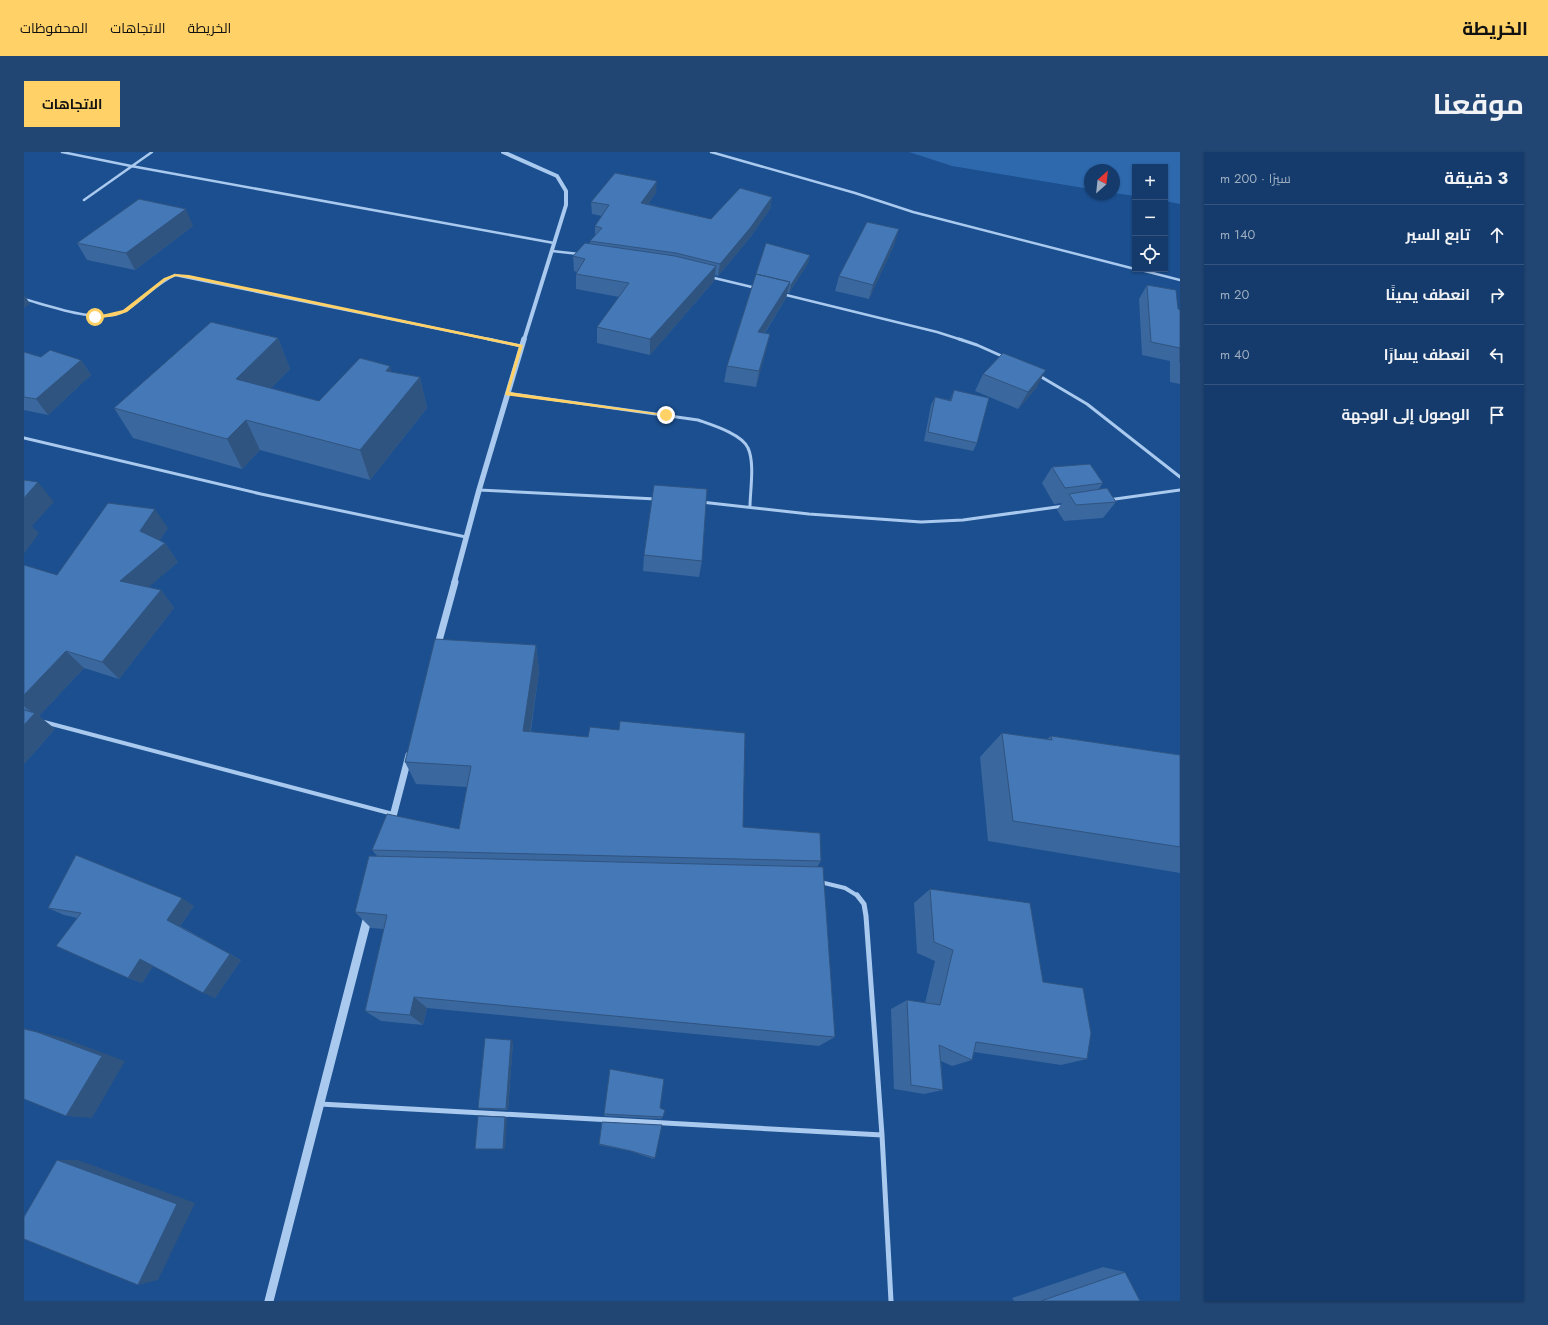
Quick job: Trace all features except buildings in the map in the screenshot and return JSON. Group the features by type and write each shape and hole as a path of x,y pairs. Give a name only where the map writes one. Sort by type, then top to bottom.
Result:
{"street":[{"path":"62,152 553,247 580,254"},
{"path":"84,200 152,152"},
{"path":"436,653 479,490 521,346 566,205 566,191 557,176 503,152"},
{"path":"711,152 855,193 913,212 1132,268"},
{"path":"1148,272 1180,280"},
{"path":"24,299 95,317 115,314 125,311 165,279 175,275 521,346"},
{"path":"705,276 759,288"},
{"path":"782,294 937,332 977,345 1011,361"},
{"path":"1037,374 1087,404 1180,477"},
{"path":"507,394 674,416 698,420 718,427 738,437 748,447 751,459 750,507"},
{"path":"24,438 261,494 466,537"},
{"path":"479,490 660,499"},
{"path":"1104,500 1180,490"},
{"path":"700,502 824,515 921,522 963,520 1066,505"},
{"path":"39,721 393,814"},
{"path":"390,828 412,745"},
{"path":"815,882 840,886 856,894 864,904 882,1136 891,1301"},
{"path":"269,1301 370,908"},
{"path":"320,1104 882,1136"}],"shaded area":[{"path":"909,152 1180,152 1180,204 1168,202 1168,164 1132,164 1132,196 1120,194 1120,164 1084,164 1084,188 952,166"}],"route":[{"path":"95,317 125,311 165,279 175,275 189,277 521,346 507,394 666,415"}]}
